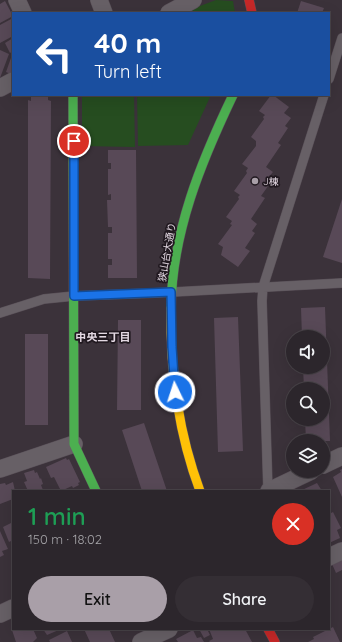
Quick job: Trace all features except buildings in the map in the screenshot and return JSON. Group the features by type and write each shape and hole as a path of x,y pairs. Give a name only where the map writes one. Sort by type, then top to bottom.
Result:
{"street":[{"path":"17,0 23,12"},
{"path":"99,0 104,12"},
{"path":"172,12 193,0"},
{"path":"249,0 252,12"},
{"path":"0,88 12,82"},
{"path":"73,96 74,444 96,490"},
{"name":"狭山台大通り","path":"200,490 185,448 175,392 171,292 173,268 193,186 214,134 233,96"},
{"path":"0,469 74,444"},
{"path":"330,462 342,456"},
{"path":"271,490 296,478"},
{"path":"330,557 342,551"},
{"path":"0,614 12,608"},
{"path":"148,640 167,630"},
{"path":"269,630 275,642"}],"lane":[{"path":"330,76 342,38"},
{"path":"269,490 262,301 263,287 324,96"},
{"path":"0,313 44,299 74,296 342,283"}],"green space":[{"path":"216,0 233,1 235,12 190,12"},
{"path":"82,96 134,96 135,147 82,146"},
{"path":"137,96 211,96 188,145 138,146"}],"traffic: fast":[{"path":"73,96 74,444 96,490"},
{"path":"171,308 177,252 190,198 210,146 233,96"}],"traffic: slow":[{"path":"171,308 172,354 177,401 186,446 200,490"}],"traffic: jam":[{"path":"249,0 252,12"},
{"path":"269,630 275,642"}],"place":[{"name":"J棟","path":"255,181"}],"district":[{"name":"中央三丁目","path":"103,337"}],"route":[{"path":"74,141 74,296 171,292 175,392"}]}
